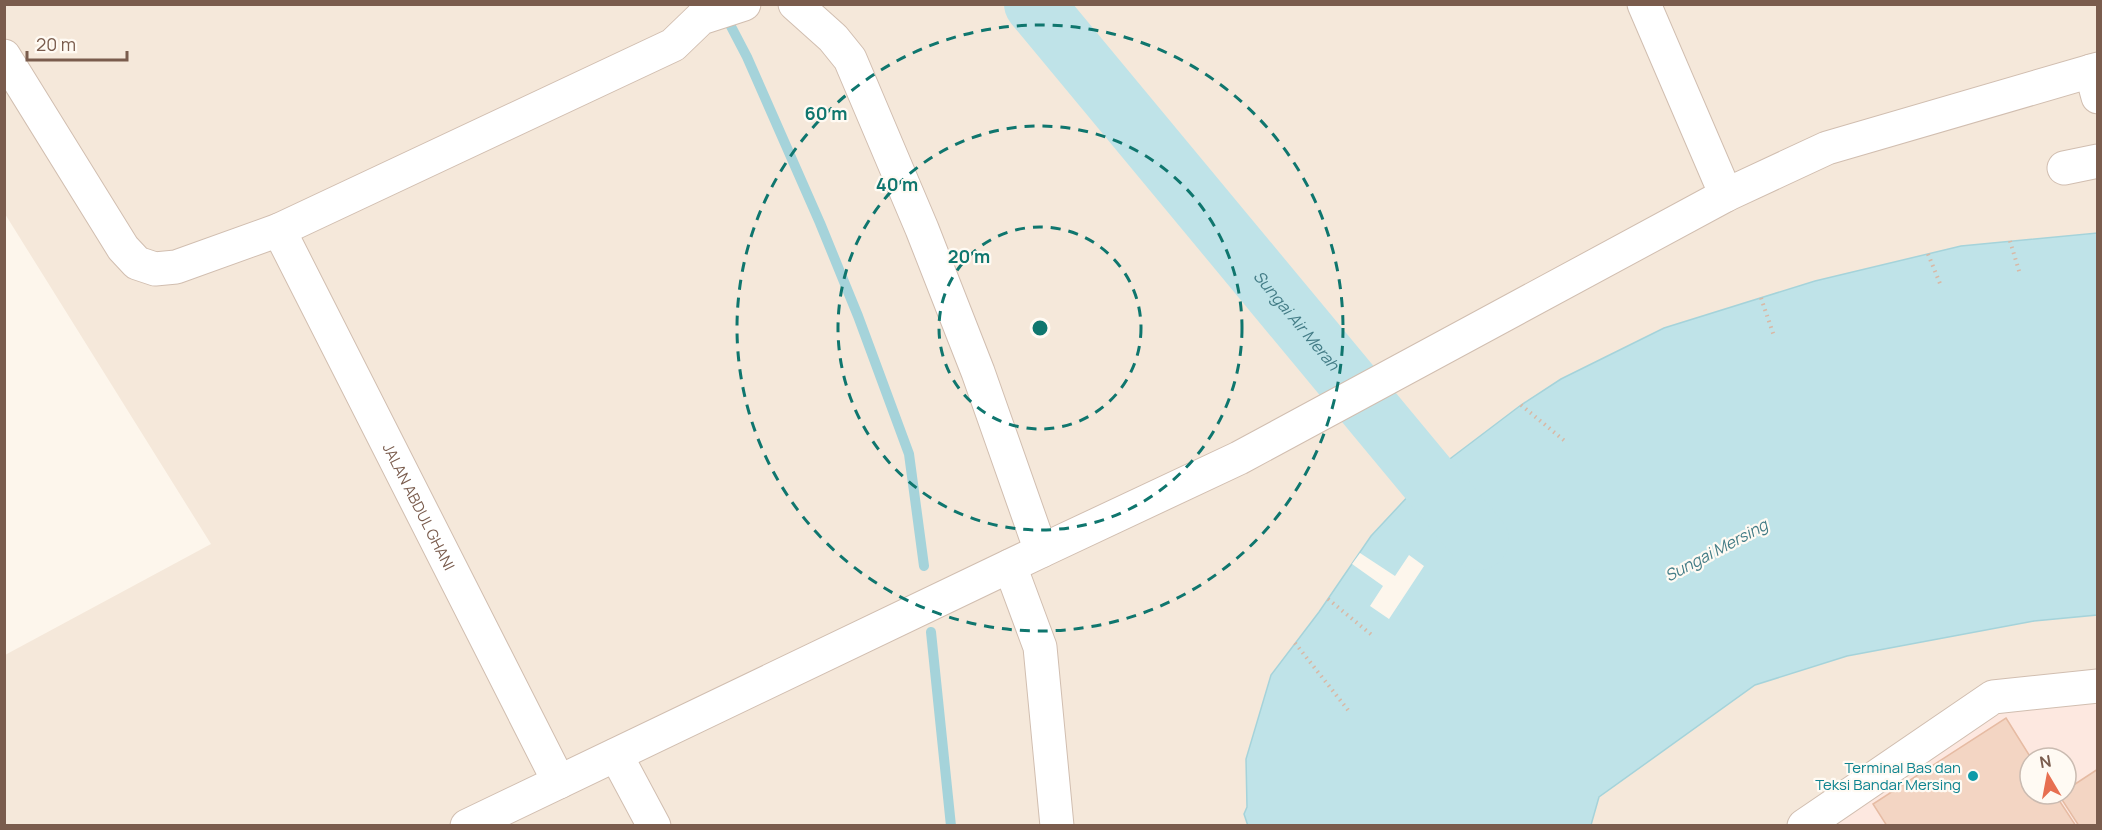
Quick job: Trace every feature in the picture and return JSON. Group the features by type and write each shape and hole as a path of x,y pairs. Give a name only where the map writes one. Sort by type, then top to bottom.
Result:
{"street":[{"path":"795,4 833,38 850,59 927,240 978,372 1041,551"},
{"path":"1644,4 1726,195"},
{"path":"4,56 123,248 137,263 155,269 176,267 279,230 673,45 701,18 742,5"},
{"path":"467,825 1239,458 1726,195 1827,148 2095,79"},
{"path":"2064,168 2097,161"},
{"name":"JALAN ABDUL GHANI","path":"279,230 559,782"},
{"path":"1010,566 1040,647 1057,825"},
{"path":"1804,825 1993,697 2097,686"},
{"path":"615,755 654,825"}],"path":[{"path":"2010,241 2019,274"},
{"path":"1928,254 1941,286"},
{"path":"1761,298 1774,336"},
{"path":"1521,405 1566,442"},
{"path":"1328,599 1373,636"},
{"path":"1296,644 1348,710"}],"shaded area":[{"path":"5,5 2097,5 2097,825 5,825 5,655 211,544 5,214"},
{"path":"2097,695 2097,825 1817,826 1997,706"}],"water":[{"name":"Sungai Mersing","path":"2097,233 2097,615 2034,621 1847,656 1755,685 1599,797 1591,825 1248,826 1244,814 1247,807 1246,759 1271,675 1319,612 1371,536 1426,477 1521,405 1561,379 1664,328 1815,281 1961,246"}],"pier":[{"path":"1360,553 1395,576 1409,555 1424,566 1389,619 1370,606 1383,586 1352,564"}],"building":[{"name":"Terminal Bas dan Teksi Bandar Mersing","path":"2006,718 2024,746 2018,746 2018,806 2063,806 2076,826 1887,826 1873,804"},
{"path":"2098,769 2098,826 2079,826 2066,806 2078,806 2078,782"}],"waterway":[{"name":"Sungai Air Merah","path":"1034,4 1479,540"},
{"path":"724,13 747,57 820,223 858,316 909,454 924,566"},
{"path":"931,632 951,826"}],"place":[{"name":"Terminal Bas dan Teksi Bandar Mersing","path":"1973,776"}]}
